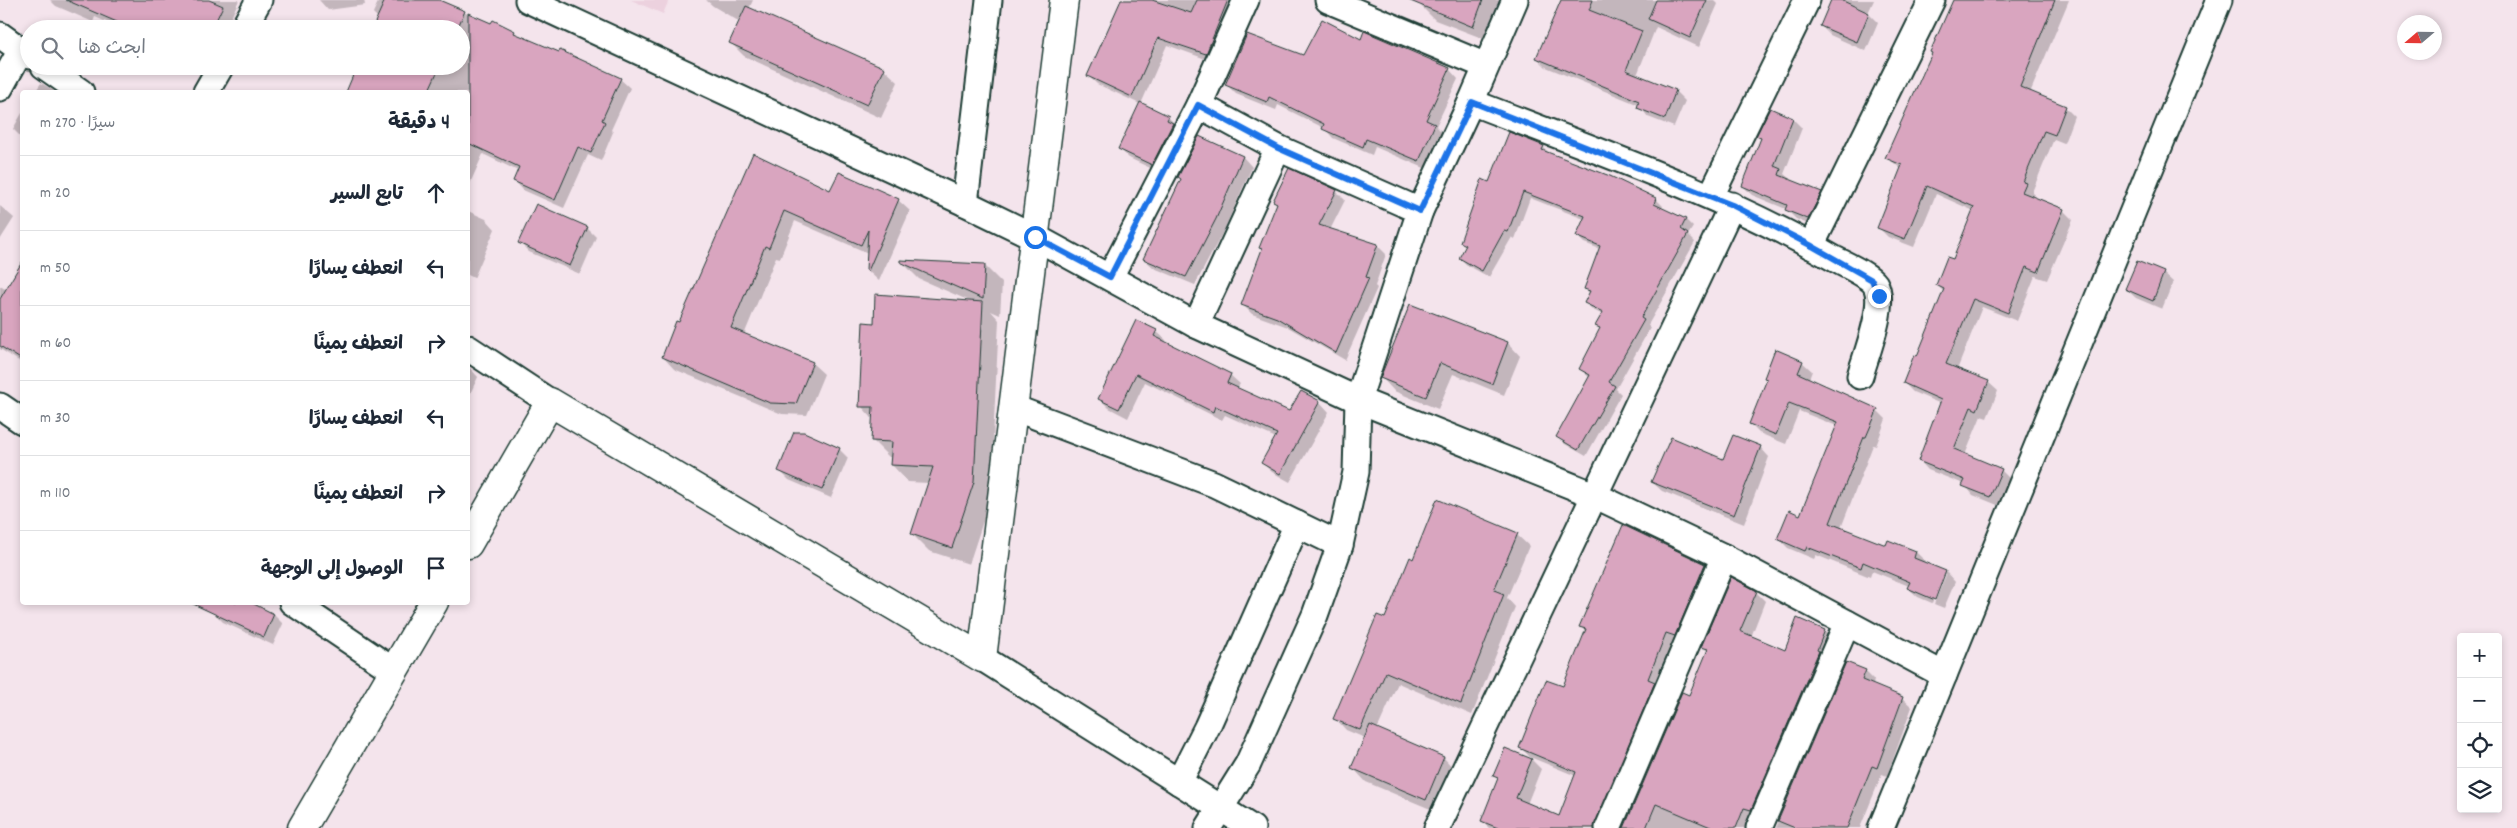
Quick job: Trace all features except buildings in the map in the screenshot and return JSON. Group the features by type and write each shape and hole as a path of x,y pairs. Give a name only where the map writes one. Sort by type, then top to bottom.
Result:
{"street":[{"path":"248,20 259,0"},
{"path":"528,0 1035,237 1196,325 1358,400 1594,495 1724,557 1944,675"},
{"path":"965,203 989,0"},
{"path":"982,658 1064,0"},
{"path":"1110,277 1198,105 1246,0"},
{"path":"1328,0 1486,66"},
{"path":"1214,819 1252,755 1314,615 1340,545 1356,472 1358,400 1420,211 1472,102 1515,0"},
{"path":"1437,828 1594,495 1807,0"},
{"path":"1812,246 1932,0"},
{"path":"1881,828 2219,0"},
{"path":"0,35 20,49"},
{"path":"0,88 20,60"},
{"path":"57,75 78,90"},
{"path":"207,90 216,75"},
{"path":"1472,102 1721,201 1812,246 1872,280 1876,286 1879,308 1860,376"},
{"path":"1198,105 1278,148 1420,211"},
{"path":"1196,325 1278,148"},
{"path":"470,349 550,402 982,658 1179,782 1214,819 1252,828"},
{"path":"470,541 550,402"},
{"path":"0,406 20,419"},
{"path":"1014,408 1214,484 1340,545"},
{"path":"1179,782 1207,727 1297,524"},
{"path":"1608,828 1724,557"},
{"path":"296,605 394,672"},
{"path":"302,828 432,605"},
{"path":"1759,828 1848,623"}],"shaded area":[{"path":"631,0 669,0 663,14"}],"route":[{"path":"1035,237 1110,277 1198,105 1278,148 1420,211 1472,102 1732,205 1812,246 1872,280 1879,296"}]}
